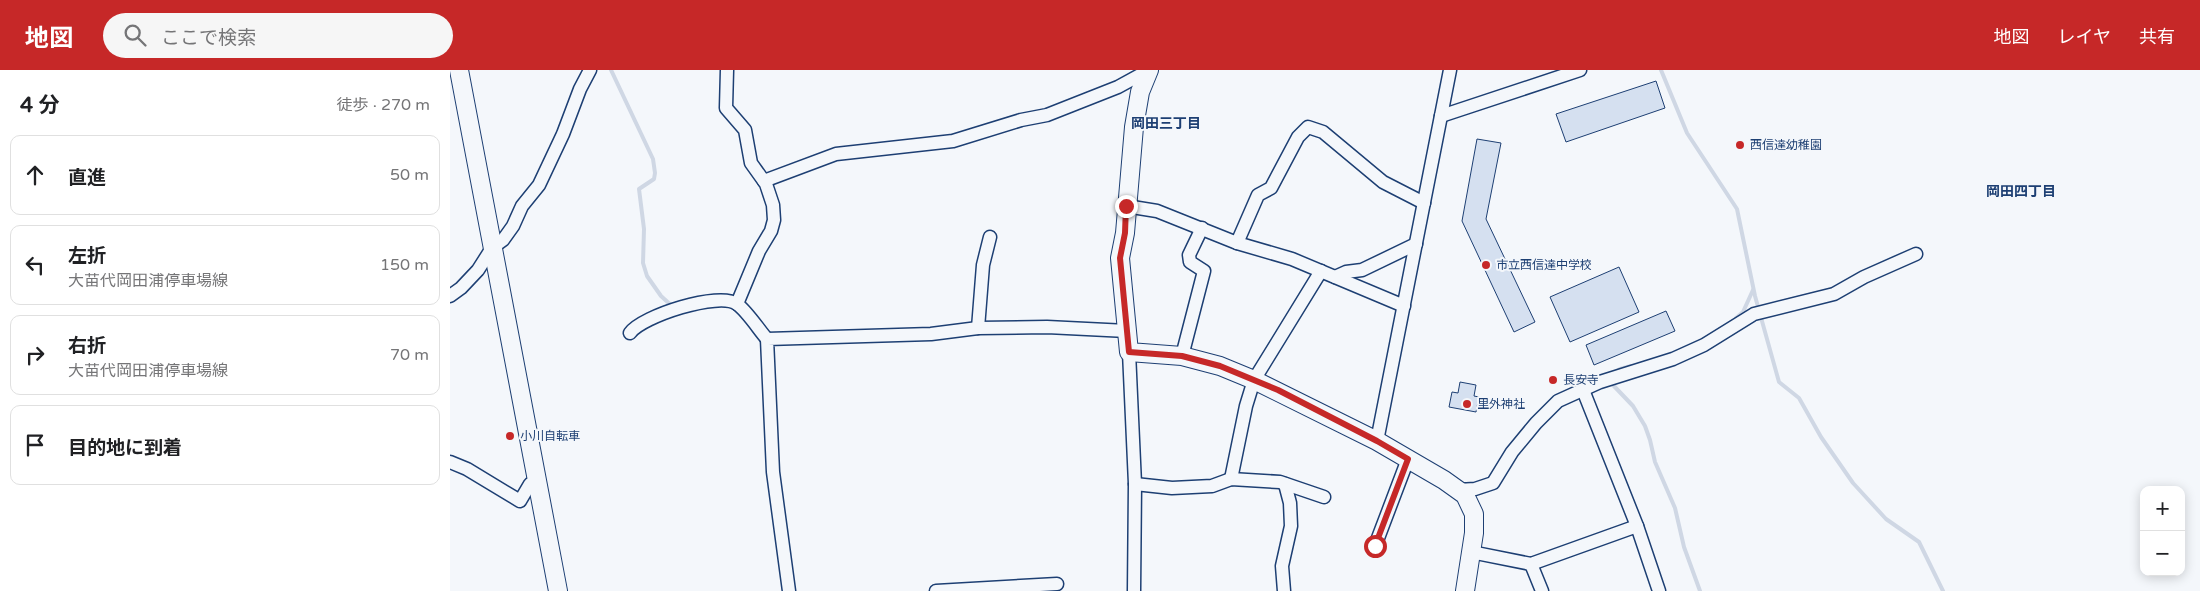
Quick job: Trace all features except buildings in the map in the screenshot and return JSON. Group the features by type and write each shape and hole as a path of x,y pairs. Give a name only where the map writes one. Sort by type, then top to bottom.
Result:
{"main road":[{"path":"459,70 558,591"},
{"path":"1141,73 1126,206 1125,233 1120,258 1129,352 1182,356 1220,366 1254,380 1377,441 1458,490 1465,495 1474,514 1474,533 1464,591"}],"street":[{"path":"450,296 461,288 478,270 492,248 508,233 522,206 539,185 590,70"},
{"path":"727,70 726,108 745,130 752,164 764,181 773,205 774,220 771,231 759,251 737,304"},
{"path":"1377,441 1450,70"},
{"path":"1441,116 1580,70"},
{"path":"764,181 836,154 953,141 1021,120 1047,115 1111,90 1141,73"},
{"path":"1238,243 1258,195 1271,188 1298,137 1308,127 1323,132 1383,182 1424,203"},
{"path":"1126,206 1157,211 1238,243 1292,259 1404,306"},
{"path":"1182,356 1204,272 1190,262 1190,256 1202,228"},
{"path":"978,328 983,265 990,237"},
{"path":"1335,277 1346,272 1362,270 1416,244"},
{"path":"1458,490 1486,486 1493,483 1512,452 1558,402 1600,382 1673,359 1704,345 1754,314 1834,294 1864,276 1916,254"},
{"path":"1231,479 1246,406 1254,380 1320,271"},
{"path":"630,333 635,325 663,312 708,302 730,301 737,304 768,340 773,472 789,591"},
{"path":"768,340 931,334 978,328 1047,327 1127,331"},
{"path":"1129,352 1134,484 1134,591"},
{"path":"1583,390 1637,526 1655,590"},
{"path":"1375,546 1408,459"},
{"path":"450,462 467,469 520,501 530,484 537,483"},
{"path":"1134,484 1172,488 1212,486 1231,479 1285,484 1324,497"},
{"path":"1284,591 1282,566 1291,526 1290,503 1285,484"},
{"path":"1471,552 1531,564 1637,526"},
{"path":"1531,564 1542,591"},
{"path":"936,591 1033,588 1057,584"}],"waterway":[{"path":"611,70 653,159 654,179 639,189 644,229 643,263 647,276 661,296 673,307"},
{"path":"1661,70 1687,133 1737,209 1755,296 1779,382 1799,398 1821,437 1853,483 1886,519 1919,542 1943,591"},
{"path":"1736,318 1743,312 1753,290"},
{"path":"1615,372 1631,366"},
{"path":"1613,381 1613,385 1633,406 1645,426 1655,462 1675,508 1684,547 1700,591"}],"place":[{"name":"西信達幼稚園","path":"1740,145"},
{"name":"市立西信達中学校","path":"1486,265"},
{"name":"長安寺","path":"1553,380"},
{"name":"里外神社","path":"1467,404"},
{"name":"小川自転車","path":"510,436"}],"district":[{"name":"岡田三丁目","path":"1166,123"},
{"name":"岡田四丁目","path":"2021,191"}],"route":[{"path":"1126,206 1125,233 1120,258 1129,352 1182,356 1220,366 1278,390 1408,459 1375,546"}]}
